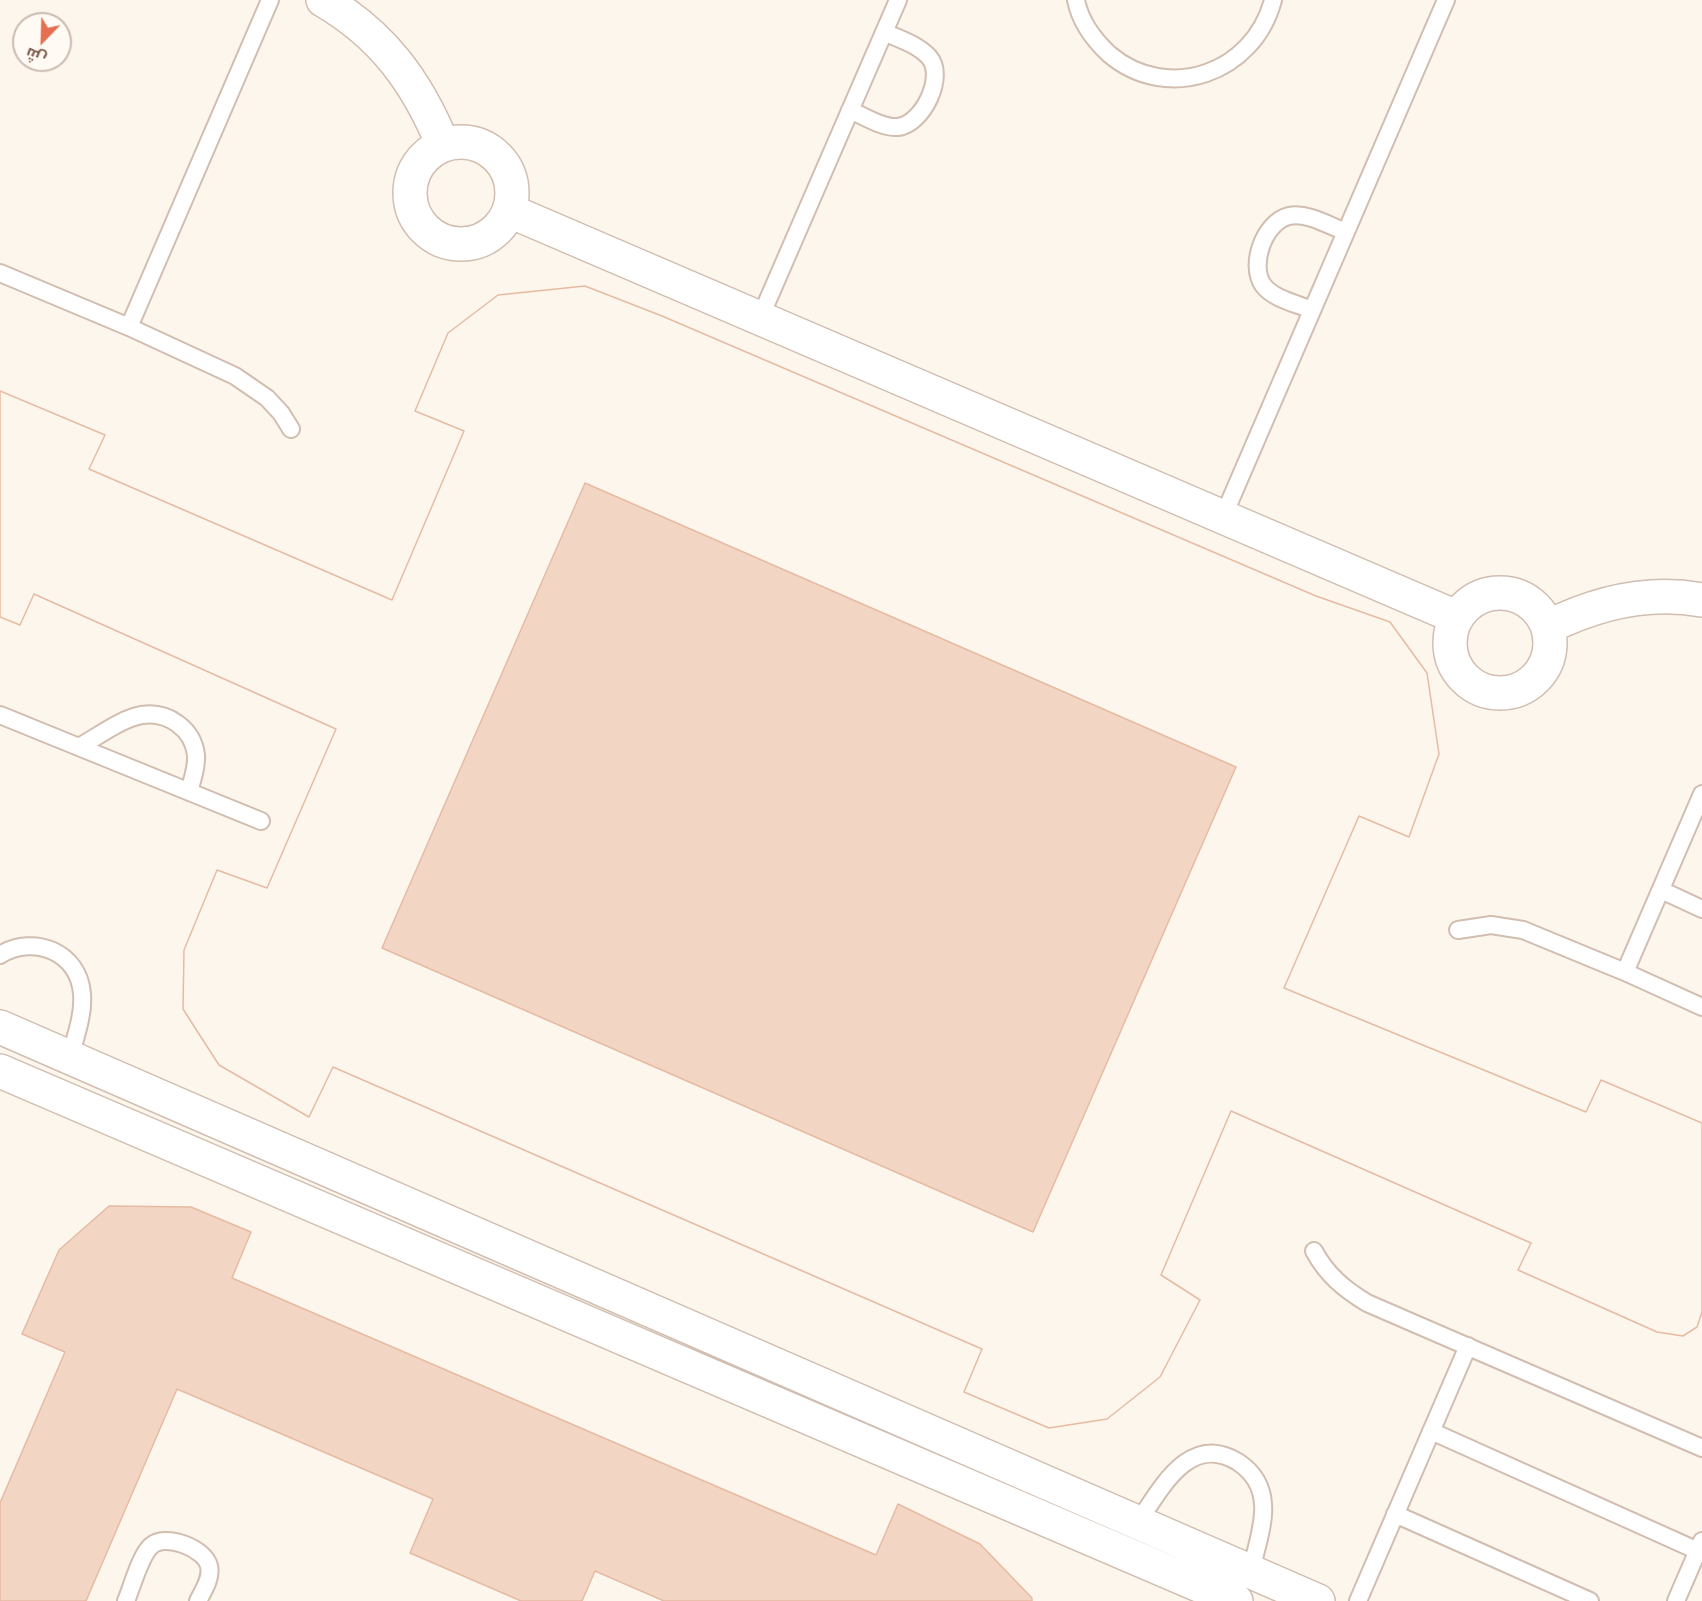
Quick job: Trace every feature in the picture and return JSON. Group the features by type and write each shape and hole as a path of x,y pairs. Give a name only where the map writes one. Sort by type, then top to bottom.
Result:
{"street":[{"path":"334,4 393,56 413,84 430,114 443,145"},
{"path":"458,142 472,143 485,148 506,168 511,182 510,211 502,225 491,235 476,242 461,245 446,242 431,235 420,224 412,210 410,194 412,179 419,165 429,153 443,145 458,142"},
{"path":"510,211 1456,617"},
{"path":"1505,592 1519,596 1532,603 1542,614 1548,627 1551,641 1544,669 1523,688 1494,693 1480,689 1468,682 1458,671 1452,659 1449,644 1450,630 1456,617 1477,597 1505,592"},
{"path":"1548,627 1602,604 1661,597 1702,600"},
{"path":"0,1027 1318,1601"},
{"path":"0,1071 1236,1601"}],"lane":[{"path":"129,327 270,0"},
{"path":"760,318 898,0"},
{"path":"1076,0 1078,12 1088,29 1100,46 1118,61 1160,78 1181,79 1209,72 1229,63 1249,48 1262,29 1273,0"},
{"path":"1224,517 1446,0"},
{"path":"850,110 888,126 900,127 915,120 923,110 934,85 935,70 930,58 919,48 884,32"},
{"path":"1312,310 1270,293 1263,285 1257,269 1258,256 1269,231 1279,220 1290,215 1306,216 1346,232"},
{"path":"0,273 129,327 235,376 253,386 281,413 291,429"},
{"path":"79,747 130,719 154,714 167,717 178,723 193,743 196,768 189,792"},
{"path":"0,715 261,821"},
{"path":"1625,972 1698,814 1702,794"},
{"path":"1661,890 1702,909"},
{"path":"1458,930 1491,925 1523,930 1702,1007"},
{"path":"0,955 9,949 37,945 51,949 64,957 74,968 81,982 83,996 70,1057"},
{"path":"1314,1251 1323,1268 1336,1282 1367,1303 1702,1448"},
{"path":"1358,1601 1468,1346"},
{"path":"1431,1431 1700,1546 1676,1601"},
{"path":"1138,1522 1178,1467 1190,1459 1204,1455 1218,1455 1232,1459 1245,1466 1255,1478 1261,1491 1263,1506 1251,1571"},
{"path":"1395,1514 1590,1601"},
{"path":"126,1601 146,1554 153,1544 164,1540 170,1540 197,1551 205,1558 210,1568 198,1601"}],"building":[{"path":"585,286 662,316 1316,596 1390,622 1427,673 1439,754 1409,837 1359,816 1284,988 1586,1112 1601,1080 1702,1123 1702,1312 1697,1327 1683,1336 1657,1332 1518,1270 1531,1243 1231,1111 1161,1275 1200,1300 1160,1377 1107,1419 1049,1428 964,1392 982,1349 333,1067 309,1117 219,1065 183,1009 184,950 217,870 267,888 336,729 34,594 20,625 0,617 0,391 105,435 89,469 392,600 464,431 415,411 448,333 498,295","holes":["585,483 1236,767 1033,1232 382,948"]},
{"path":"585,286 662,316 1316,596 1390,622 1427,673 1439,754 1409,837 1359,816 1284,988 1586,1112 1601,1080 1702,1123 1702,1312 1697,1327 1683,1336 1657,1332 1518,1270 1531,1243 1231,1111 1161,1275 1200,1300 1160,1377 1107,1419 1049,1428 964,1392 982,1349 333,1067 309,1117 219,1065 183,1009 184,950 217,870 267,888 336,729 34,594 20,625 0,617 0,391 105,435 89,469 392,600 464,431 415,411 448,333 498,295"},
{"path":"109,1206 191,1207 251,1232 232,1278 876,1555 898,1504 980,1544 1032,1598 1032,1601 664,1601 595,1571 582,1601 521,1601 410,1553 433,1499 177,1389 86,1601 0,1601 0,1503 65,1352 22,1334 59,1250"}]}
